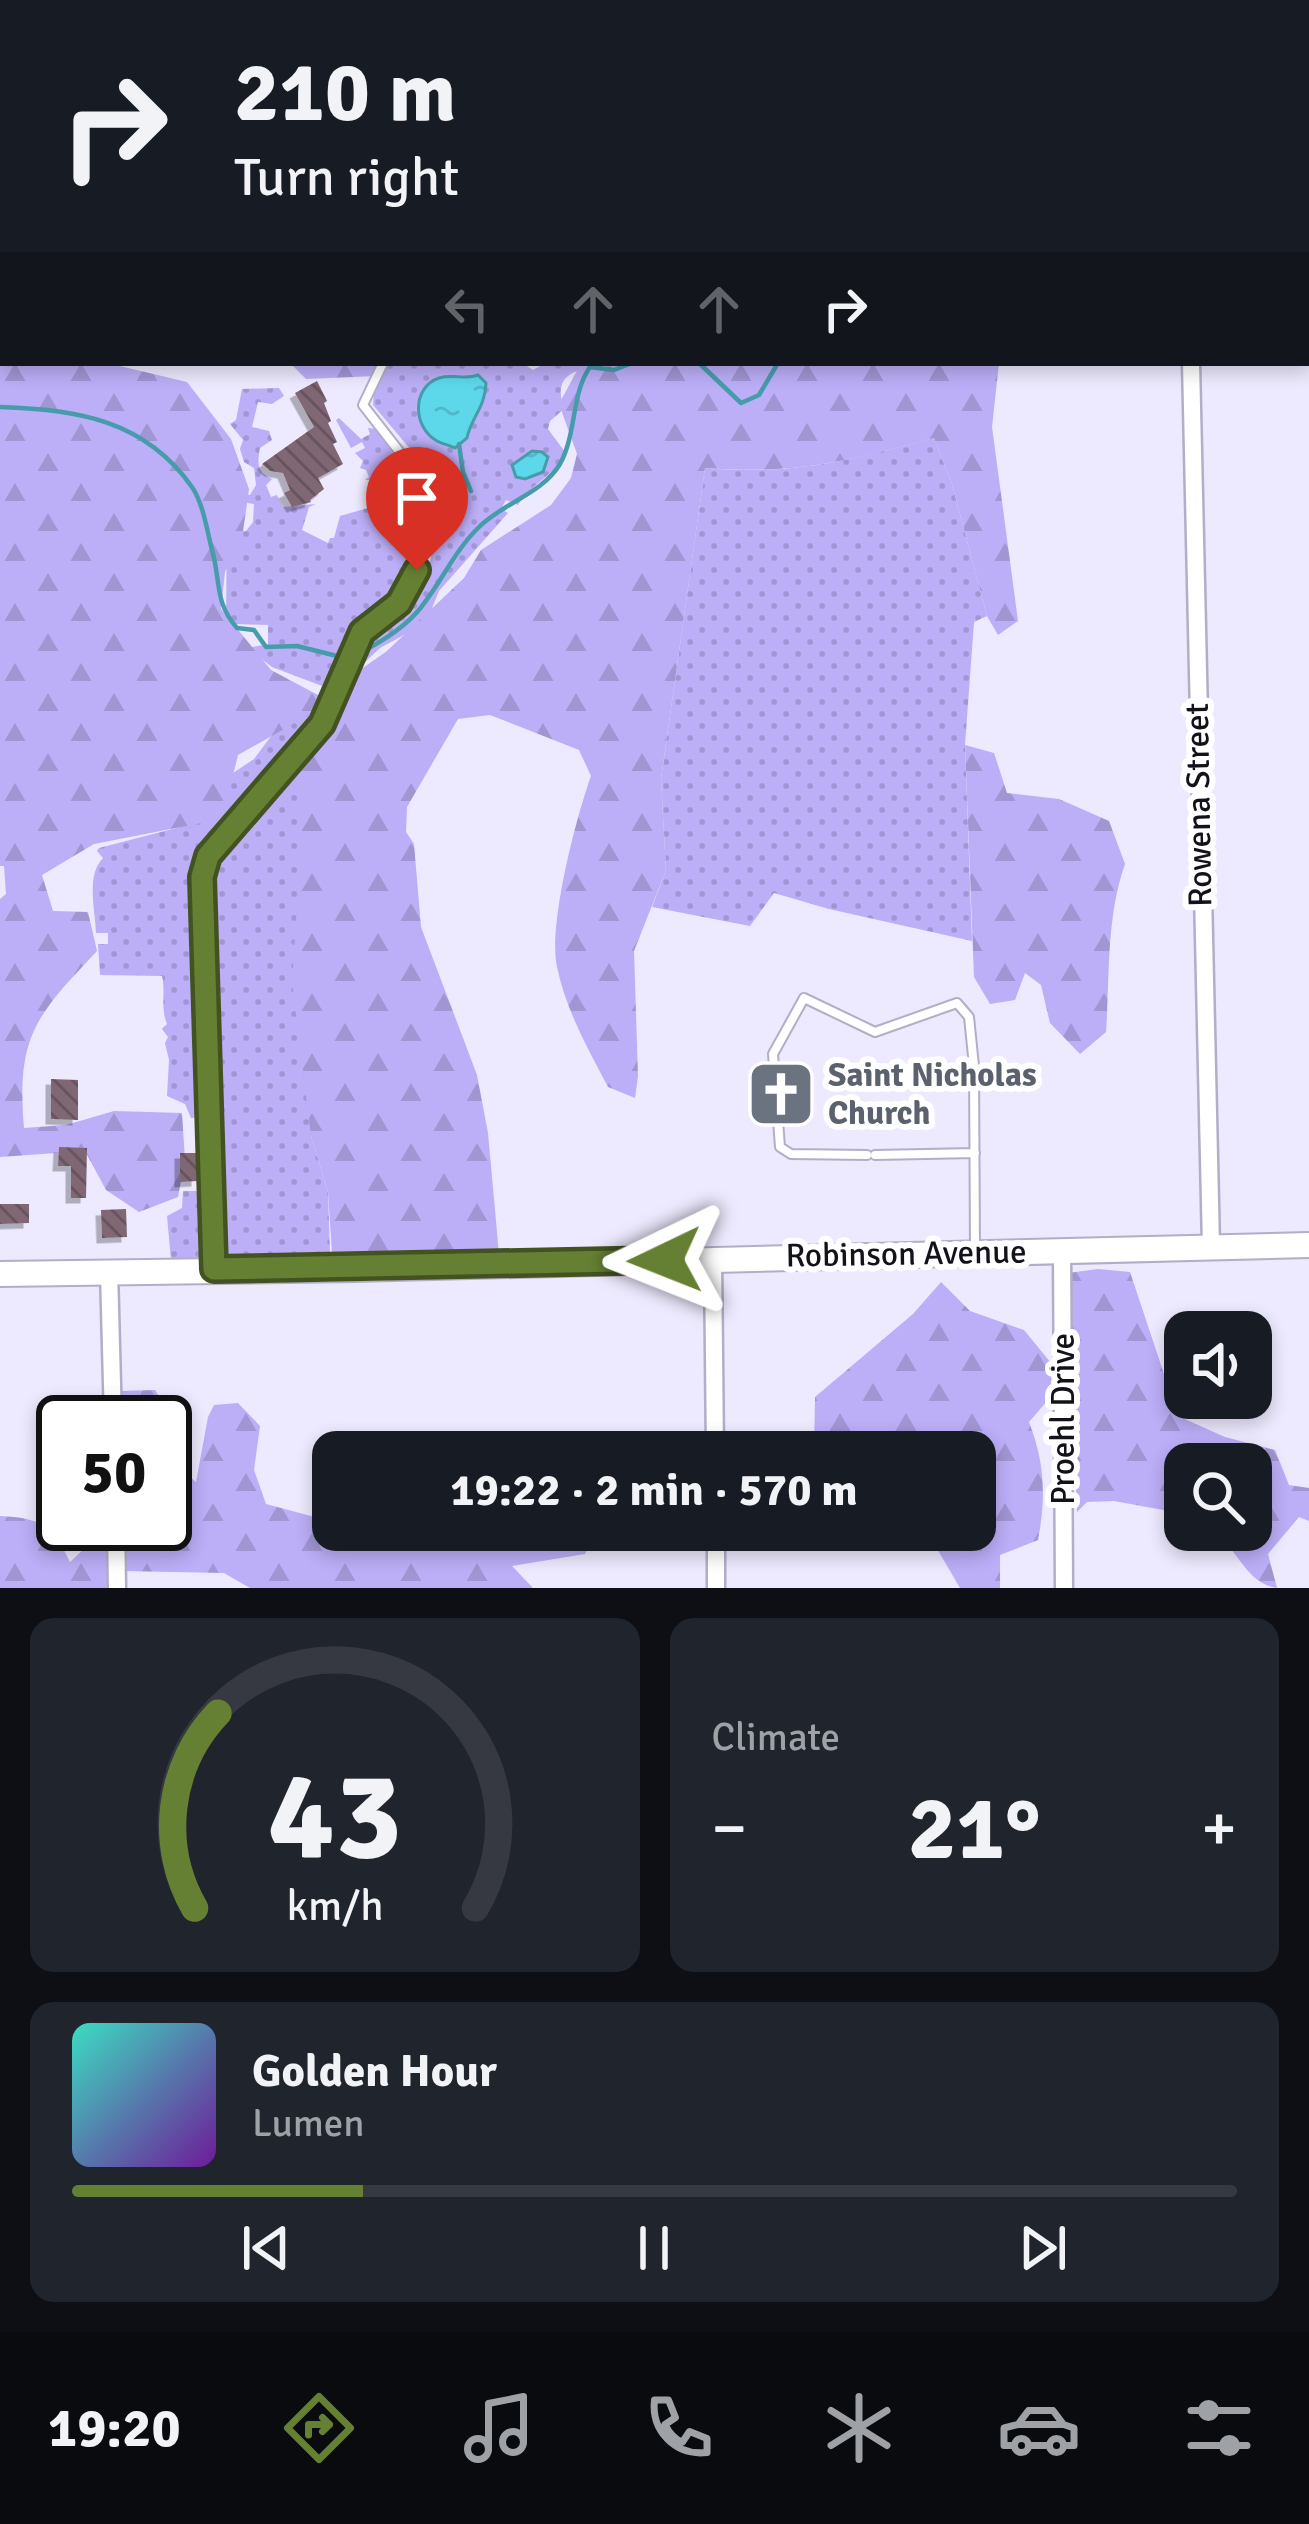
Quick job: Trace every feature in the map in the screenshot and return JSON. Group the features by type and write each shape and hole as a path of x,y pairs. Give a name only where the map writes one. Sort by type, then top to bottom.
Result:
{"main road":[{"name":"Robinson Avenue","path":"0,1274 1309,1245"}],"street":[{"name":"Rowena Street","path":"1191,366 1211,1246"},
{"name":"Proehl Drive","path":"1062,1250 1064,1588"},
{"path":"713,1259 715,1431"},
{"path":"109,1271 112,1395"},
{"path":"116,1551 117,1588"},
{"path":"716,1551 716,1588"}],"lane":[{"path":"214,1269 202,877 208,856 322,724 362,632 399,603 417,570 426,534 422,496 410,464 363,405 382,366"},
{"path":"975,1153 791,1154 780,1147 773,1054 804,998 874,1032 957,1003 969,1017 974,1066 975,1153 975,1252"}],"green space":[{"path":"0,366 120,366 187,382 231,439 249,489 242,539 225,572 221,609 271,670 331,702 340,684 387,651 464,578 481,550 551,505 571,478 577,454 559,404 579,366 999,366 992,427 1018,621 998,635 987,616 952,484 934,438 821,464 767,470 705,468 661,779 666,870 634,951 635,1098 608,1087 572,1014 557,967 560,899 591,776 579,750 490,715 458,719 407,807 406,832 414,844 421,927 477,1075 488,1133 500,1265 333,1268 328,1192 311,1136 292,982 301,845 299,751 322,724 330,703 238,755 222,819 94,844 42,875 53,911 88,912 97,951 59,993 35,1029 24,1070 24,1128 66,1125 114,1111 182,1113 185,1160 178,1197 139,1212 106,1190 85,1151 0,1157 0,899 6,894 4,866 0,866"},
{"path":"293,366 381,366 376,376 306,379"},
{"path":"386,366 527,366 533,370 595,366 569,376 561,388 564,409 548,429 565,452 555,468 518,505 506,500 501,509 508,513 439,591 426,623 380,648 364,663 359,658 372,637 407,607 421,586 434,534 421,463 433,462 433,454 424,447 417,457 373,405 374,388"},
{"path":"279,388 284,396 272,404 258,402 252,427 269,431 272,440 260,448 258,459 261,470 272,479 266,485 271,497 277,495 283,507 316,504 309,507 302,530 328,543 340,516 376,510 384,503 373,493 370,480 365,480 369,477 366,470 360,468 363,461 355,453 365,448 362,442 351,448 339,418 361,439 370,434 368,428 379,429 398,463 395,466 415,494 410,497 416,509 411,512 418,537 407,572 391,598 354,629 343,645 323,711 200,860 196,875 205,1117 191,1118 185,1104 167,1096 162,976 100,975 98,944 108,944 108,933 96,933 93,883 103,858 99,848 219,817 233,773 254,759 278,727 318,700 322,686 272,667 247,648 268,644 268,625 234,624 226,615 227,531 246,531 253,522 254,504 242,502 239,493 250,495 256,485 254,468 244,462 240,449 243,440 230,424 236,420 242,389"},
{"path":"934,438 952,484 987,616 974,622 965,745 972,941 774,893 750,926 652,907 666,870 661,779 705,468 794,468"},
{"path":"965,745 994,753 1007,793 1059,799 1109,821 1125,864 1112,926 1106,1032 1080,1054 1050,1023 1041,985 1025,973 1015,1000 990,1004 974,977"},
{"path":"308,751 311,1136 328,1192 330,1254 227,1256 222,1248 212,870 220,854 268,805"},
{"path":"183,1191 206,1191 205,1247 198,1258 171,1260 167,1216 182,1208"},
{"path":"1130,1272 1164,1374 1164,1419 1185,1419 1248,1443 1164,1443 1164,1510 1114,1501 1087,1502 1077,1512 1068,1273"},
{"path":"941,1282 970,1311 1024,1330 1051,1363 1053,1394 1029,1422 1042,1481 1038,1540 1000,1555 1000,1588 960,1588 938,1551 996,1551 996,1431 814,1431 815,1397 913,1314"},
{"path":"155,1390 158,1395 120,1395 120,1391"},
{"path":"238,1403 260,1426 254,1470 266,1504 312,1516 312,1551 586,1551 512,1566 533,1588 250,1588 224,1573 124,1571 124,1551 192,1551 192,1478 196,1482 208,1417 214,1405"},
{"path":"1272,1449 1289,1485 1309,1488 1309,1521 1299,1517 1272,1549"},
{"path":"0,1516 36,1522 36,1551 64,1551 70,1562 82,1551 110,1551 111,1588 0,1588"},
{"path":"1233,1551 1271,1551 1277,1588 1266,1585"}],"water":[{"path":"478,375 486,383 485,392 467,438 455,448 437,441 420,417 424,390 439,378"},
{"path":"532,451 548,457 543,472 525,479 516,477 512,465"}],"building":[{"path":"317,381 343,464 318,478 324,489 311,502 292,507 284,493 290,490 283,473 262,464 314,427 295,393"},
{"path":"51,1079 78,1080 78,1120 51,1119"},
{"path":"59,1147 87,1148 86,1198 71,1198 71,1166 58,1166"},
{"path":"180,1153 196,1153 197,1181 180,1182"},
{"path":"0,1204 29,1204 29,1223 0,1224"},
{"path":"126,1209 127,1237 102,1238 101,1210"}],"waterway":[{"path":"0,407 82,416 131,433 153,447 196,493 221,600 237,628 254,630 266,647 297,646 349,659 411,619 479,527 552,474 565,452 590,367 614,370 624,366"},
{"path":"702,366 741,403 759,395 776,366"},
{"path":"459,444 471,491"}],"place":[{"name":"Saint Nicholas Church","path":"781,1094"}],"route":[{"path":"417,570 399,603 362,632 322,724 208,856 202,877 214,1269 665,1260"}]}
